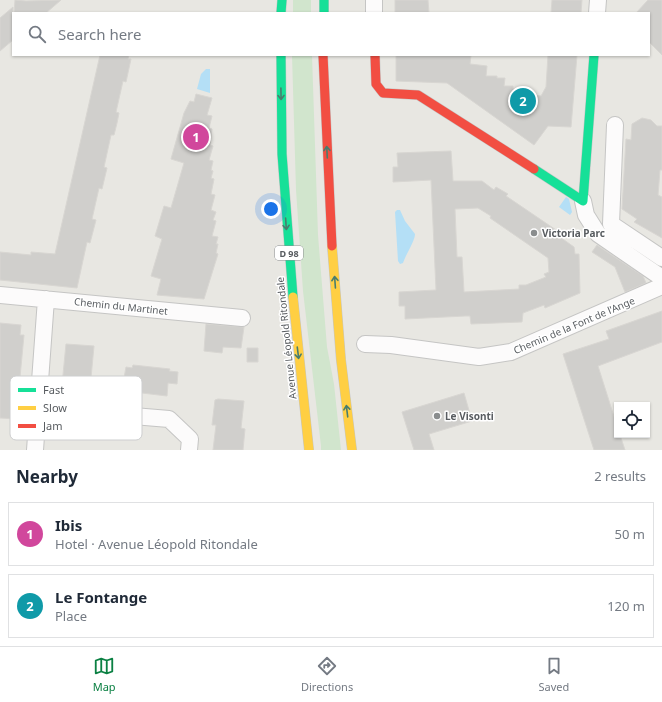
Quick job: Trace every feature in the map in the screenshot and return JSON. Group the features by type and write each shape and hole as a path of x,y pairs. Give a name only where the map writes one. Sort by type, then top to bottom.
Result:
{"main road":[{"path":"281,12 282,0"},
{"path":"324,0 324,12"},
{"name":"Avenue Léopold Ritondale","path":"281,56 284,196 292,302 309,450"},
{"path":"323,56 329,203 341,360 352,450"},
{"path":"375,56 376,84 383,94 418,95 583,201 594,56"}],"street":[{"path":"374,0 374,12"},
{"path":"597,12 598,0"},
{"path":"615,126 611,224 662,258"},
{"path":"583,201 586,215 598,234 662,278"},
{"name":"Chemin de la Font de l'Ange","path":"365,344 391,345 479,357 511,352 662,286"},
{"name":"Chemin du Martinet","path":"0,295 242,318"},
{"path":"40,376 46,299"},
{"path":"142,417 169,419 190,439 189,450"},
{"path":"35,450 36,440"}],"green space":[{"path":"293,0 311,0 311,12 293,12"},
{"path":"292,56 312,56 318,235 327,347 334,384 341,450 321,450 303,291 296,190"}],"water":[{"path":"206,69 210,69 210,93 197,89 201,74"},
{"path":"566,197 569,199 572,212 570,215 559,207"},
{"path":"400,210 405,221 415,234 414,240 403,263 400,264 398,261 395,212"}],"building":[{"path":"15,0 61,0 47,12 14,12"},
{"path":"395,0 428,0 429,12 395,12"},
{"path":"552,0 582,0 581,12 551,12"},
{"path":"648,0 662,0 662,55 650,43 650,12 637,12"},
{"path":"13,7 12,41 0,51 0,18"},
{"path":"100,56 129,56 128,59 131,59 126,82 123,81 116,112 119,113 114,135 111,135 104,167 107,168 102,189 99,188 92,219 96,220 90,243 87,242 77,288 0,280 0,252 31,255 31,252 55,254"},
{"path":"396,56 471,56 470,64 487,66 486,76 505,78 504,86 513,86 513,89 520,89 520,94 541,96 546,87 548,56 577,56 571,127 548,126 534,145 447,83 396,81"},
{"path":"196,94 212,98 207,115 212,116 209,128 212,129 210,145 213,146 209,160 213,161 211,178 214,179 211,194 215,195 211,210 216,212 213,220 216,221 212,236 218,237 216,253 218,254 204,299 157,295 161,279 151,276 162,239 155,236 164,206 171,208 184,163 171,159 184,113 190,101 194,102"},
{"path":"642,118 651,120 657,126 662,126 662,170 660,170 658,195 662,197 662,238 634,222 637,219 622,209 626,139 631,140 632,124"},
{"name":"Victoria Parc","path":"451,151 453,181 482,181 494,190 496,187 508,194 506,196 562,234 560,237 574,247 575,254 579,254 580,293 545,308 544,305 523,313 522,322 471,324 470,316 405,319 405,306 399,306 399,292 436,290 431,180 393,182 393,167 398,167 397,153","holes":["478,208 491,216 490,218 548,258 549,272 544,274 546,277 526,285 519,285 519,289 464,292 462,257 457,257 455,209"]},
{"path":"597,245 643,276 646,283 625,292 615,267 592,252"},
{"path":"662,311 662,342 598,366 614,417 614,438 621,438 625,450 594,450 563,354 609,339 606,331"},
{"path":"0,323 21,325 20,335 24,335 20,376 10,376 10,419 0,418"},
{"path":"206,324 244,327 241,348 223,347 222,353 204,351"},
{"path":"66,344 94,346 91,376 63,376"},
{"path":"247,348 258,348 258,362 247,362"},
{"path":"133,365 170,369 169,371 178,372 177,384 168,383 167,396 142,393 142,376 124,376 126,367 132,368"},
{"name":"Le Visonti","path":"464,393 472,421 429,434 434,450 414,450 402,412"},
{"path":"215,400 244,401 241,428 245,429 243,450 213,450 216,425 212,425"}],"traffic: fast":[{"path":"281,12 282,0"},
{"path":"324,0 324,12"},
{"path":"281,56 282,154 293,297"},
{"path":"534,169 583,201 594,56"}],"traffic: slow":[{"path":"332,246 341,360 352,450"},
{"path":"293,297 309,450"}],"traffic: jam":[{"path":"323,56 332,246"},
{"path":"375,56 376,84 383,93 418,95 534,169"}],"place":[{"name":"Le Fontange","path":"523,101"},
{"name":"Ibis","path":"196,137"},
{"name":"Victoria Parc","path":"534,233"},
{"name":"Le Visonti","path":"437,416"}]}
